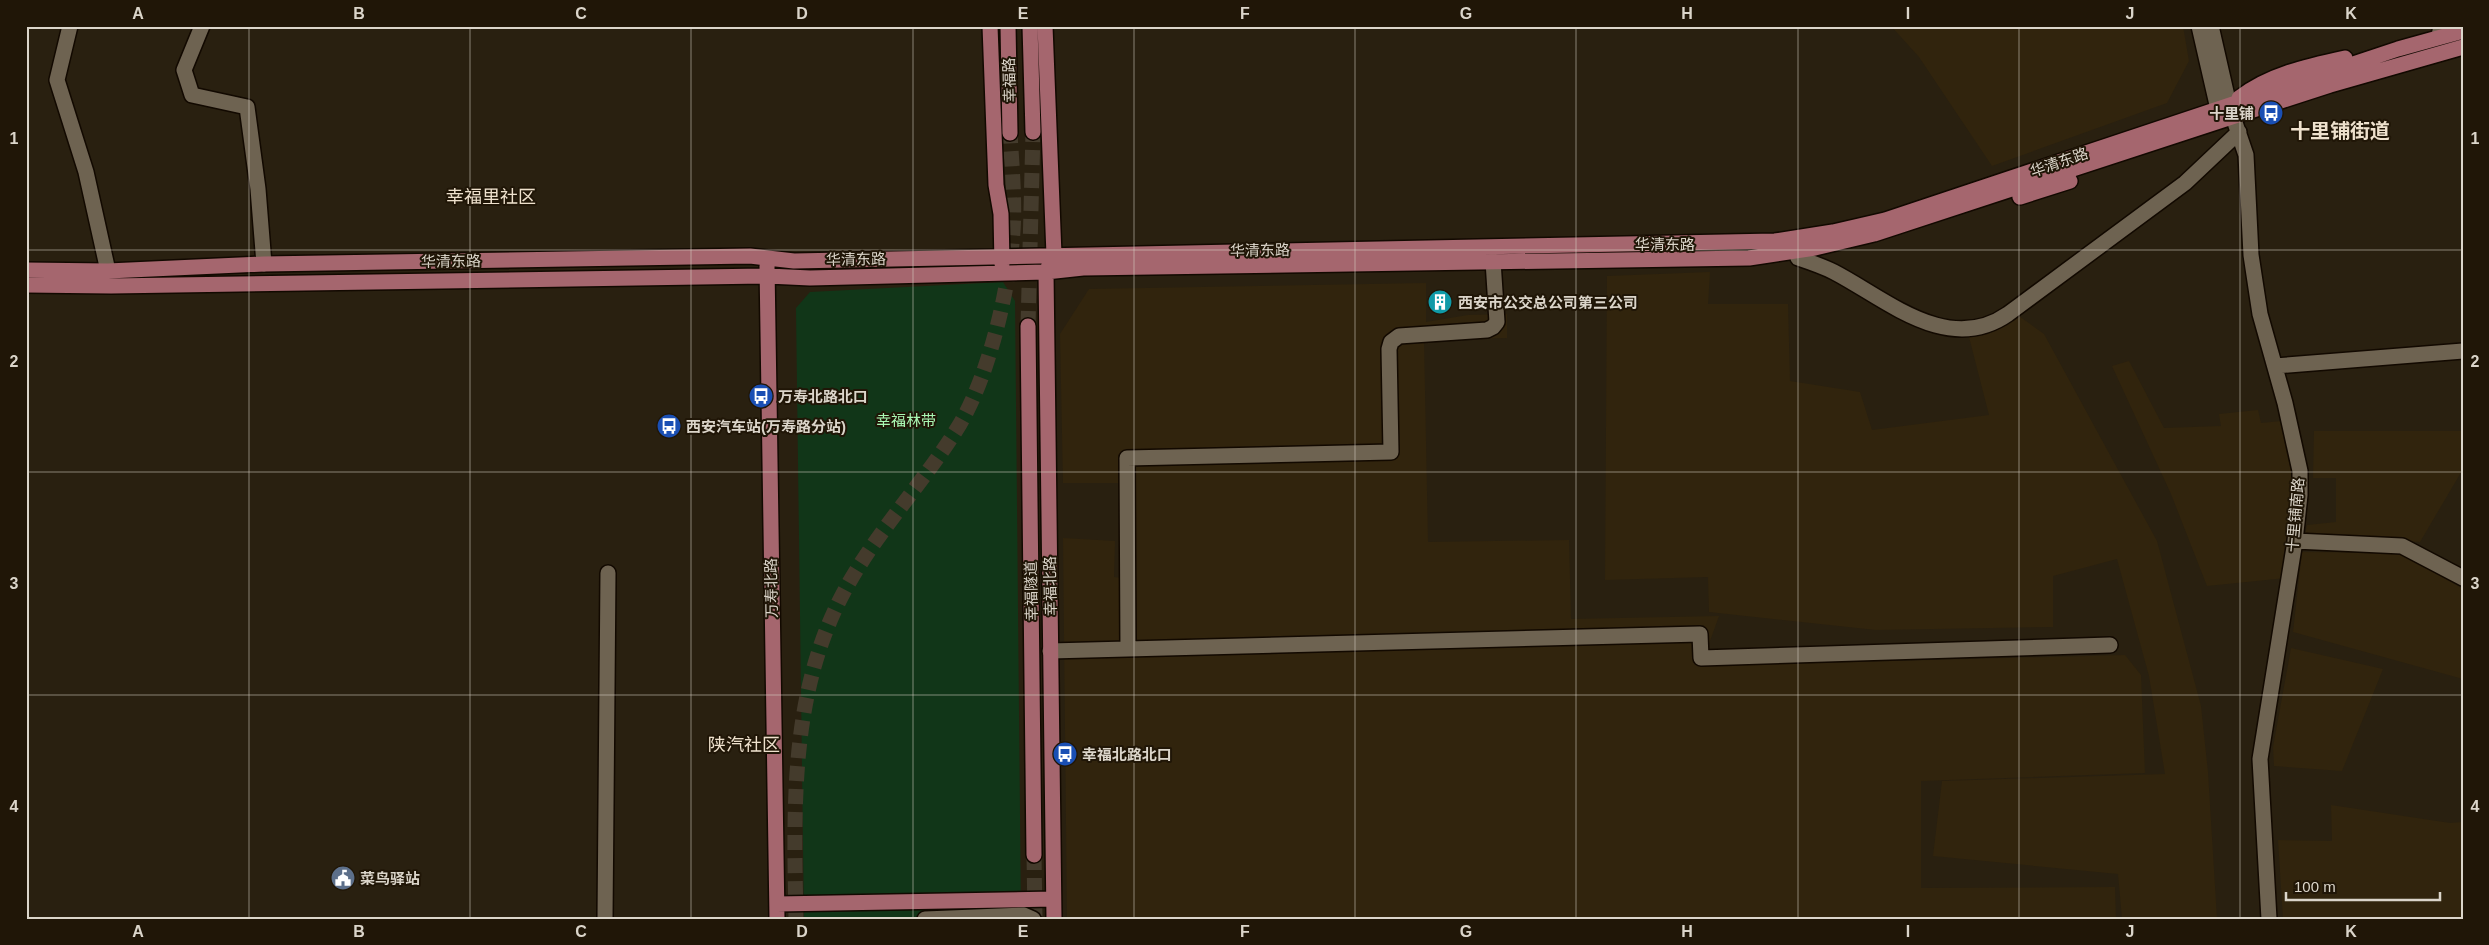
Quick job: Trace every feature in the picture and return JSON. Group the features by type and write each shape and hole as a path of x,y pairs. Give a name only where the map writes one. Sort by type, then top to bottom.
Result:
{"main road":[{"path":"990,26 996,185 1000,214 1002,273"},
{"name":"幸福路","path":"1008,26 1010,133"},
{"name":"幸福路","path":"1030,26 1033,132"},
{"path":"1046,26 1054,254"},
{"name":"华清东路","path":"26,285 111,286 768,276 810,278 1046,272 1083,268 1749,258 1806,250 1902,226 2391,52 2440,31 2463,31"},
{"name":"华清东路","path":"26,270 108,271 264,264 750,256 794,261 1054,254 1775,241 1860,226 1942,201 2182,121 2367,74 2463,47"},
{"path":"1658,260 1738,266 1856,249 1901,237 2196,139 2227,110"},
{"name":"幸福北路","path":"1054,254 1046,272 1054,919"},
{"name":"万寿北路","path":"767,257 777,911"},
{"name":"幸福隧道","path":"1028,326 1034,855"},
{"path":"777,911 1054,899"}],"street":[{"path":"70,26 57,80 86,172 108,271"},
{"path":"202,26 184,70 192,95 247,107 258,189 264,264"},
{"path":"2199,26 2227,110"},
{"path":"2211,26 2227,110"},
{"name":"十里铺南路","path":"2227,110 2239,132 2246,155 2254,285 2300,471 2300,495 2295,541 2260,758 2269,919"},
{"path":"1798,258 1836,273 1917,320 1953,328 1971,329 1987,326 2008,314 2185,182 2239,132"},
{"path":"1128,649 1127,458 1392,452 1389,349 1391,342 1399,336 1487,330 1494,327 1497,322 1493,261"},
{"path":"2275,366 2463,350"},
{"path":"2295,541 2402,546 2463,578"},
{"path":"606,919 608,573"},
{"path":"1050,651 1700,634 1701,658 2110,645"},
{"path":"925,919 1024,915 1034,919"}],"shaded area":[{"path":"1891,26 2183,26 2189,61 2167,103 1992,166 1919,57"},
{"path":"1710,272 1708,304 1788,304 1790,381 1860,392 1872,430 1989,415 1968,333 2016,314 2044,334 2157,541 2201,706 2208,772 2217,919 2122,919 2118,874 1933,856 1942,781 2165,774 2149,676 2117,559 2053,576 2053,627 1876,630 1709,612 1708,577 1605,580 1607,276"},
{"path":"1426,283 1426,322 1468,315 1507,314 1507,338 1424,340 1428,542 1569,540 1571,619 1719,616 1701,666 2125,655 2141,675 2145,773 1921,781 1921,888 2115,887 2116,919 1067,919 1063,538 1115,541 1114,577 1121,578 1119,483 1063,483 1060,334 1089,289"},
{"path":"2129,361 2164,428 2221,426 2219,414 2258,410 2261,423 2281,421 2295,485 2286,578 2207,586 2171,494 2112,366"},
{"path":"2314,431 2463,431 2463,469 2420,542 2305,535 2307,525 2336,522 2336,478 2313,478"},
{"path":"2302,552 2401,553 2463,589 2463,679 2293,632"},
{"path":"2291,648 2383,669 2342,771 2274,766 2273,747"},
{"path":"2331,805 2450,823 2463,822 2463,919 2283,919 2278,840 2332,841"}],"green space":[{"name":"幸福林带","path":"1003,282 1015,301 1021,919 804,919 796,308 810,292"}],"tunnel":[{"path":"1028,326 1033,132"},
{"path":"796,919 795,841 798,763 802,724 809,686 834,612 847,587 877,539 945,448 970,405 979,383 1001,312 1012,243 1014,216 1010,133"},
{"path":"1034,855 1035,919"}],"place":[{"name":"十里铺","path":"2271,113"},
{"name":"西安市公交总公司第三公司","path":"1440,302"},
{"name":"万寿北路北口","path":"761,396"},
{"name":"西安汽车站(万寿路分站)","path":"669,426"},
{"name":"幸福北路北口","path":"1065,754"},
{"name":"菜鸟驿站","path":"343,878"}],"district":[{"name":"十里铺街道","path":"2340,131"},
{"name":"幸福里社区","path":"491,197"},
{"name":"陕汽社区","path":"744,745"}]}
